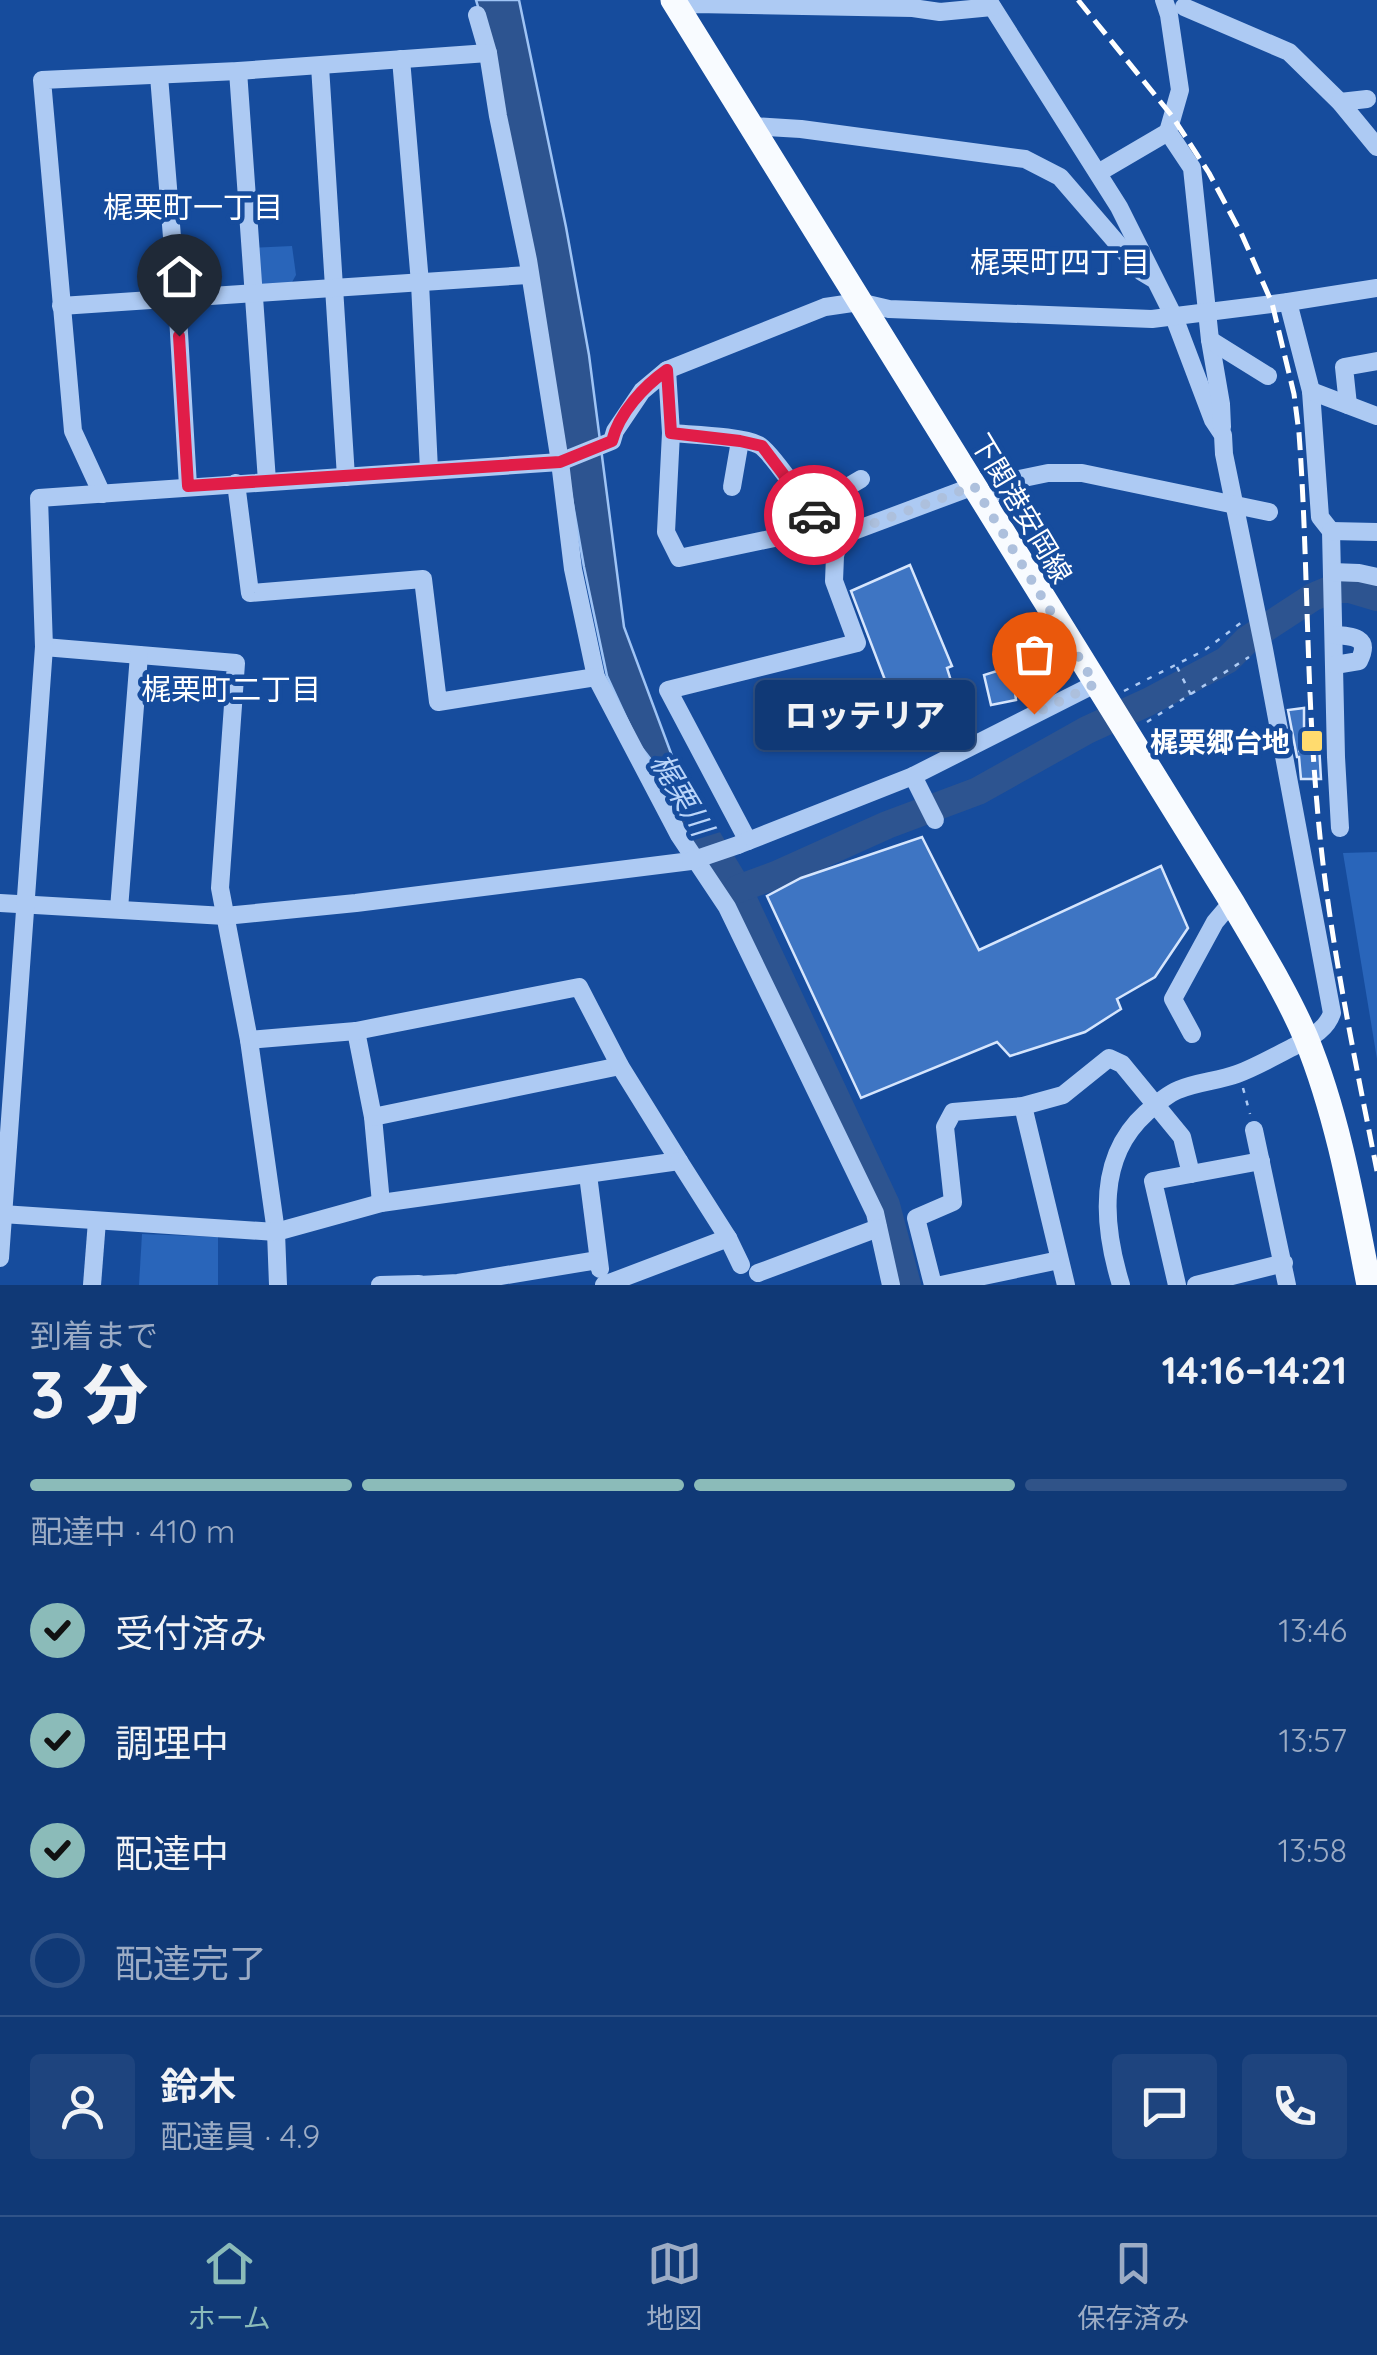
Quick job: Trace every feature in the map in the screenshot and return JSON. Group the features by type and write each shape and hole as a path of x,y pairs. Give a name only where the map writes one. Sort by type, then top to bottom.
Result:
{"main road":[{"name":"下関港安岡線","path":"676,6 1232,902 1283,991 1306,1040 1330,1112 1369,1285"}],"street":[{"path":"676,6 913,8 940,12 990,4 1119,207 1174,317 1213,420 1223,435"},
{"path":"1098,174 1168,132 1180,90 1178,5 1289,52 1340,102 1377,147"},
{"path":"477,14 528,260 573,569 596,677 678,835 727,907 874,1213 891,1285"},
{"path":"102,494 73,431 42,80 160,76 488,53"},
{"path":"402,59 420,283 429,470"},
{"path":"320,66 346,477"},
{"path":"238,71 267,481"},
{"path":"160,76 188,486"},
{"path":"1340,102 1367,100"},
{"path":"752,126 1025,158 1060,178 1142,272 1157,281"},
{"path":"1121,1285 1107,1229 1109,1180 1118,1149 1135,1123 1178,1090 1240,1074 1306,1040 1328,1025 1332,1013 1224,454 1192,168 1168,132"},
{"path":"62,306 528,274"},
{"path":"0,1258 44,646 38,498 560,462 612,441 642,391 667,370 825,307 859,302 889,309 1174,317 1377,288"},
{"path":"1288,302 1311,391 1320,517 1331,530 1340,828"},
{"path":"1210,340 1268,376"},
{"path":"1348,405 1344,367 1377,361"},
{"path":"667,370 671,433 666,532 679,558 822,528"},
{"path":"1311,391 1377,416"},
{"path":"671,433 762,446 822,528 840,536 1048,473 1082,473 1268,512"},
{"path":"732,487 740,441"},
{"path":"810,509 861,479"},
{"path":"236,483 250,593 423,579 438,702 596,677"},
{"path":"1331,530 1377,532"},
{"path":"743,843 668,690 857,643 834,580 840,536"},
{"path":"1332,574 1360,573 1377,578"},
{"path":"1334,635 1352,636 1362,645 1358,661 1336,665"},
{"path":"44,646 236,663 220,888 249,1040 276,1232 278,1285"},
{"path":"119,909 139,655"},
{"path":"0,903 225,916 692,861 913,776 1103,696"},
{"path":"913,776 934,820"},
{"path":"1192,1034 1173,999 1215,922 1232,902"},
{"path":"249,1040 356,1030 579,987 620,1066 750,1269 878,1228"},
{"path":"356,1030 373,1117 380,1202"},
{"path":"933,1285 916,1218 954,1202 944,1127 953,1112 1023,1106 1063,1094 1109,1058 1122,1064 1182,1136 1190,1174"},
{"path":"373,1117 620,1066"},
{"path":"1023,1106 1066,1285"},
{"path":"1254,1130 1287,1285"},
{"path":"2,1214 276,1232 380,1202 679,1161"},
{"path":"1177,1285 1154,1181 1261,1161"},
{"path":"588,1175 604,1285 728,1238"},
{"path":"92,1285 96,1221"},
{"path":"380,1285 458,1282 598,1260"},
{"path":"941,1285 1059,1260"},
{"path":"1196,1285 1284,1264"}],"path":[{"path":"1103,696 1176,666 1256,616"},
{"path":"1126,732 1155,718 1263,646"},
{"path":"1176,666 1191,694"},
{"path":"1298,751 1320,750"},
{"path":"1240,1074 1254,1130"}],"shaded area":[{"path":"292,246 296,275 291,284 257,284 250,248"},
{"path":"1377,852 1377,1059 1343,853"},
{"path":"142,1234 218,1237 218,1285 139,1285"}],"water":[{"path":"476,0 519,0 589,355 624,627 694,815 638,743 607,676 584,567 496,66"}],"building":[{"path":"910,565 952,666 947,668 952,684 903,705 897,692 890,693 851,591"},
{"path":"1013,666 1035,667 1039,683 1015,692 1016,700 991,705 984,675"},
{"path":"1304,708 1304,744 1319,744 1321,779 1301,779 1288,710"},
{"path":"922,837 979,950 1161,866 1188,928 1155,977 1117,999 1121,1009 1085,1032 1010,1056 997,1042 861,1098 767,896 801,878"}],"waterway":[{"name":"梶栗川","path":"738,889 978,791 1087,730 1227,660 1247,640 1313,597 1332,589 1350,589 1377,597"},
{"path":"675,785 738,889 886,1205 907,1285"}],"railway":[{"path":"1078,0 1172,116 1209,173 1272,303 1294,394 1299,433 1313,758 1321,850 1342,988 1377,1171"}],"way so far":[{"path":"814,515 822,528 840,536 974,486 1095,684 1034,714"}],"place":[{"name":"ロッテリア","path":"1034,714"},
{"name":"梶栗郷台地","path":"1312,741"}],"district":[{"name":"梶栗町一丁目","path":"193,207"},
{"name":"梶栗町四丁目","path":"1060,262"},
{"name":"梶栗町二丁目","path":"231,689"}],"route":[{"path":"179,336 188,486 560,462 612,441 642,391 667,370 671,433 762,446 814,515"}]}
